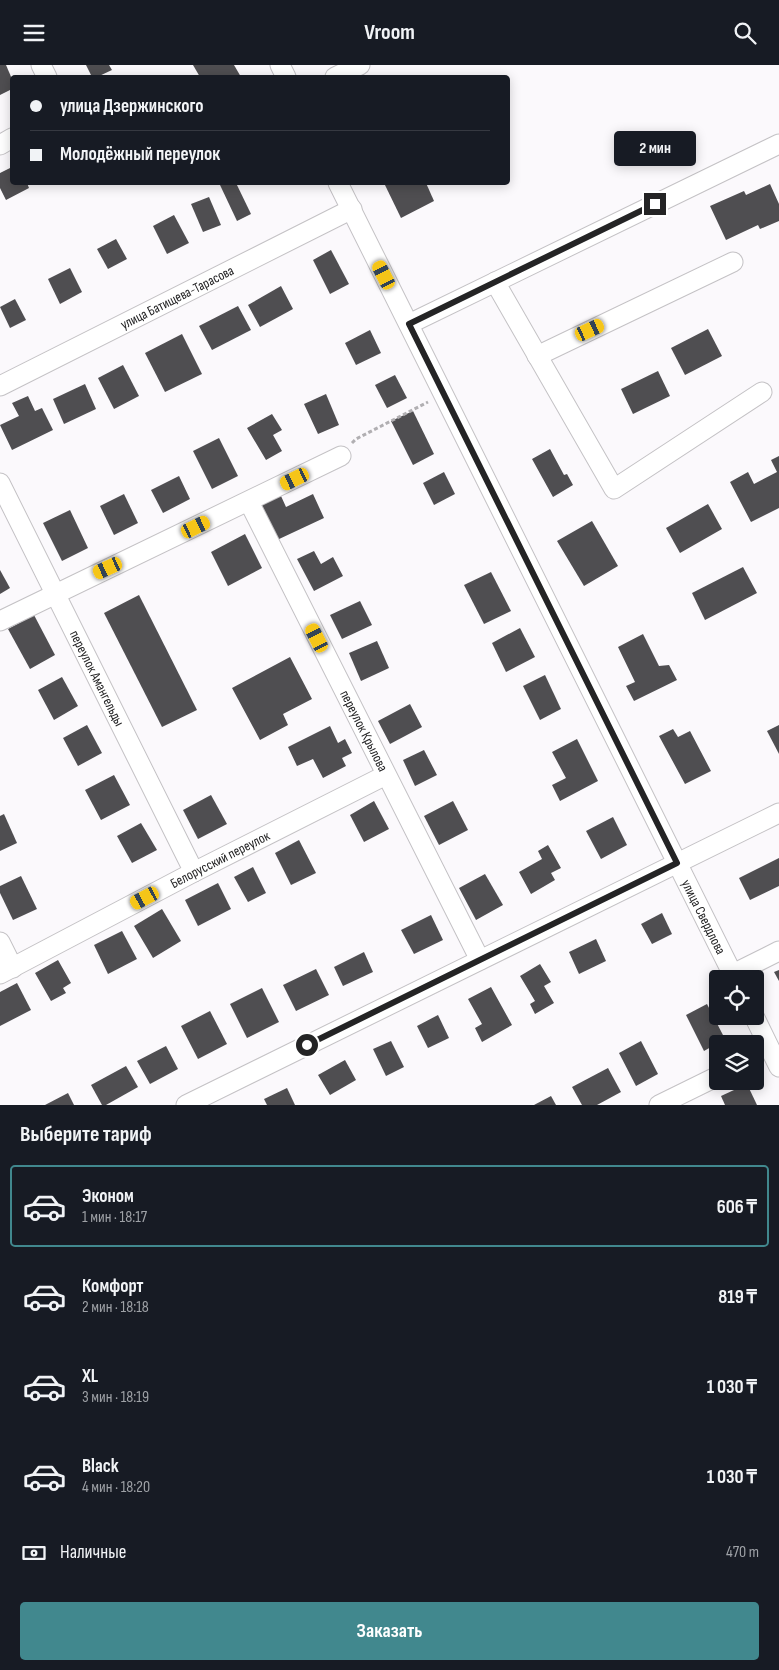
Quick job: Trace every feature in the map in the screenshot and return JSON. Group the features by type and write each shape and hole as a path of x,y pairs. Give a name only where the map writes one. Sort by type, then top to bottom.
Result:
{"street":[{"path":"339,75 360,65"},
{"path":"409,324 779,144"},
{"name":"улица Свердлова","path":"339,185 731,970"},
{"name":"улица Батищева-Тарасова","path":"0,386 352,209"},
{"path":"537,356 733,263"},
{"path":"495,283 614,489 762,393"},
{"path":"0,621 341,456"},
{"name":"переулок Амангельды","path":"0,483 194,872"},
{"name":"переулок Крылова","path":"249,502 480,960"},
{"name":"Белорусский переулок","path":"6,971 194,872 386,775"},
{"path":"186,1105 779,813"},
{"path":"0,942 6,971"},
{"path":"745,970 779,951"},
{"path":"764,1055 779,1067"},
{"path":"660,1105 709,1080"}],"path":[{"path":"341,456 356,439 444,394"}],"building":[{"path":"0,65 6,65 10,75 10,90 0,95"},
{"path":"86,65 109,65 112,70 101,75 91,75"},
{"path":"193,65 234,65 240,75 199,75"},
{"path":"10,168 10,185 28,185 29,188 6,200 0,188 0,173"},
{"path":"770,184 779,204 779,221 760,229 758,225 726,240 710,206 744,191 746,195"},
{"path":"220,185 237,185 251,214 237,221"},
{"path":"385,185 427,185 434,201 401,218"},
{"path":"209,197 221,225 203,232 191,204"},
{"path":"174,215 189,243 167,254 153,226"},
{"path":"116,239 127,259 108,269 97,249"},
{"path":"331,250 349,284 330,294 313,260"},
{"path":"70,268 82,292 60,304 48,279"},
{"path":"281,286 293,309 260,327 248,305"},
{"path":"15,299 26,320 10,328 0,307"},
{"path":"238,306 251,330 212,350 199,326"},
{"path":"708,329 722,356 685,375 671,348"},
{"path":"370,330 381,353 356,365 345,343"},
{"path":"182,334 202,374 165,392 145,353"},
{"path":"123,365 139,396 114,409 98,378"},
{"path":"658,371 670,396 633,414 621,389"},
{"path":"395,375 407,398 387,408 375,385"},
{"path":"85,384 96,409 64,424 53,399"},
{"path":"326,394 339,425 318,434 304,404"},
{"path":"28,396 35,411 42,408 53,430 12,450 0,425 19,416 12,403"},
{"path":"413,411 434,454 413,465 391,421"},
{"path":"272,414 282,430 273,435 282,451 266,460 247,428"},
{"path":"219,438 238,476 212,489 193,451"},
{"path":"550,449 564,475 567,474 573,485 553,497 532,459"},
{"path":"779,456 779,508 751,522 730,482 748,472 754,484 777,472 771,460"},
{"path":"444,472 455,494 434,505 423,483"},
{"path":"179,476 190,499 163,513 151,490"},
{"path":"124,494 138,523 114,535 100,506"},
{"path":"313,494 324,518 277,540 261,505 281,496 286,507"},
{"path":"708,504 722,529 680,553 666,528"},
{"path":"70,510 88,548 62,561 43,523"},
{"path":"592,521 618,566 584,586 557,541"},
{"path":"245,534 262,568 228,586 211,552"},
{"path":"314,551 321,564 333,557 343,576 314,591 297,559"},
{"path":"743,567 757,593 705,620 692,593"},
{"path":"0,570 10,588 0,594"},
{"path":"491,572 511,611 484,624 464,585"},
{"path":"139,595 197,710 162,727 104,613"},
{"path":"360,601 372,625 342,639 330,615"},
{"path":"34,615 55,655 30,669 8,629"},
{"path":"520,628 535,657 506,672 492,643"},
{"path":"643,634 659,666 669,665 677,680 634,701 626,686 635,682 618,647"},
{"path":"377,641 389,668 361,681 349,653"},
{"path":"290,657 312,699 283,714 288,725 260,740 232,688"},
{"path":"545,675 561,709 540,720 523,686"},
{"path":"62,677 78,706 54,720 38,690"},
{"path":"410,704 422,727 390,744 378,721"},
{"path":"87,725 102,753 78,766 63,738"},
{"path":"779,725 779,754 767,731"},
{"path":"330,726 338,743 345,739 352,753 342,758 346,766 323,778 313,759 297,766 288,747"},
{"path":"673,729 678,737 690,731 711,771 685,784 659,736"},
{"path":"577,739 598,781 560,801 552,785 566,778 552,752"},
{"path":"424,750 437,775 415,786 403,760"},
{"path":"114,775 130,805 101,820 85,790"},
{"path":"211,795 227,824 198,839 183,810"},
{"path":"374,801 389,829 364,842 350,815"},
{"path":"453,801 468,830 439,845 424,816"},
{"path":"4,814 17,843 0,851 0,816"},
{"path":"613,817 627,845 601,859 586,831"},
{"path":"141,823 157,850 132,863 117,836"},
{"path":"299,840 316,873 291,885 275,853"},
{"path":"548,845 561,868 551,873 555,880 531,894 519,872 542,859 538,851"},
{"path":"779,858 779,886 750,900 739,878"},
{"path":"253,867 266,893 248,902 234,877"},
{"path":"485,874 503,905 476,920 459,888"},
{"path":"21,876 37,909 13,920 0,893 0,886"},
{"path":"218,883 231,909 198,926 185,900"},
{"path":"162,909 181,941 153,958 134,926"},
{"path":"662,913 672,934 652,944 641,924"},
{"path":"431,915 443,940 414,954 401,930"},
{"path":"122,931 137,959 108,974 94,945"},
{"path":"596,939 606,961 579,974 569,952"},
{"path":"364,952 373,972 343,986 334,967"},
{"path":"58,960 71,983 63,988 66,993 51,1001 35,973"},
{"path":"540,964 551,982 544,986 554,1003 535,1014 530,1004 535,1001 520,976"},
{"path":"316,969 329,995 296,1011 283,985"},
{"path":"779,970 779,981 774,972"},
{"path":"17,983 31,1010 0,1026 0,992"},
{"path":"491,987 512,1025 482,1042 475,1028 482,1024 468,999"},
{"path":"262,988 279,1022 247,1038 230,1004"},
{"path":"707,1004 709,1008 709,1025 718,1025 723,1035 709,1035 709,1048 704,1051 686,1015"},
{"path":"210,1011 227,1044 198,1059 181,1026"},
{"path":"438,1015 449,1038 428,1048 417,1026"},
{"path":"391,1041 404,1067 386,1076 373,1049"},
{"path":"641,1041 658,1074 636,1086 619,1053"},
{"path":"166,1046 178,1069 150,1084 137,1061"},
{"path":"345,1060 356,1080 330,1095 318,1075"},
{"path":"126,1066 138,1087 106,1105 102,1105 91,1085"},
{"path":"608,1068 621,1092 597,1105 582,1105 572,1087"},
{"path":"287,1088 295,1105 267,1105 264,1099"},
{"path":"734,1090 750,1090 757,1105 725,1105 721,1096"},
{"path":"68,1093 74,1105 45,1105"},
{"path":"551,1096 556,1105 534,1105"}],"route":[{"path":"307,1045 677,863 409,324 655,204"}]}
